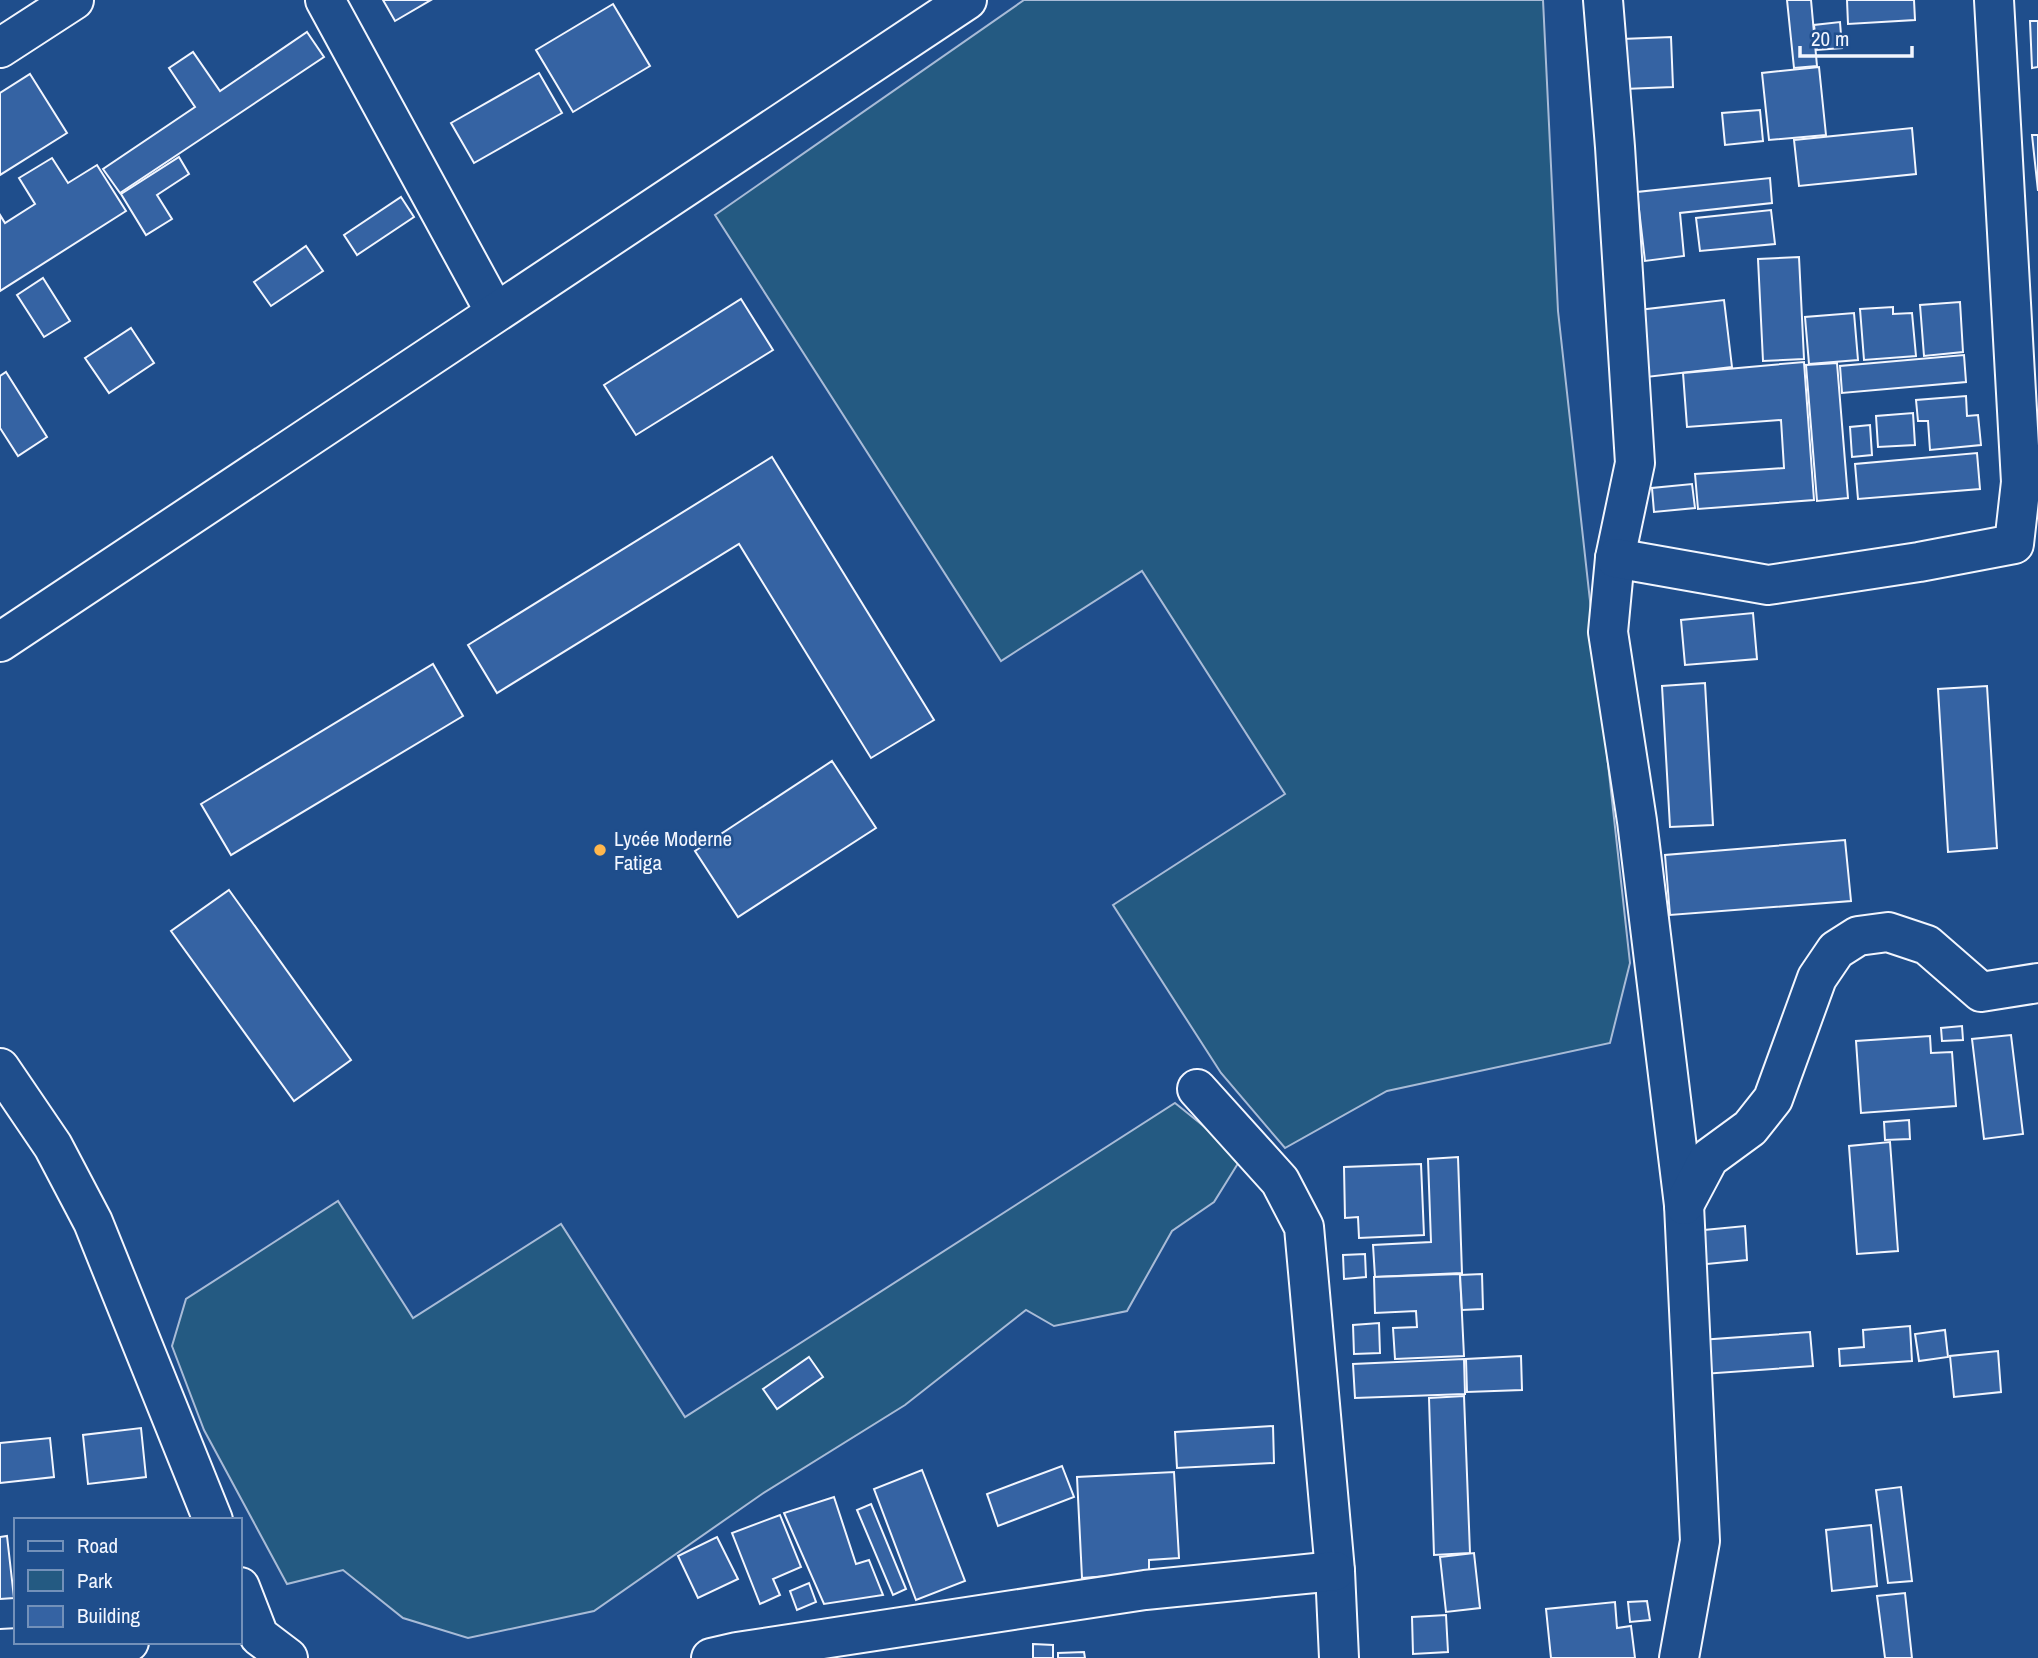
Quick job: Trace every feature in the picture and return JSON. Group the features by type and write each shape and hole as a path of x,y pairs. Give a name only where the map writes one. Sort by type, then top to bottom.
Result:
{"street":[{"path":"0,48 74,0"},
{"path":"325,0 495,312"},
{"path":"0,642 967,0"},
{"path":"1603,0 1635,463 1615,558 1608,632 1637,821 1684,1205 1700,1541 1679,1658"},
{"path":"1615,558 1768,585 1919,562 2014,544 2021,482 1994,0"},
{"path":"1684,1205 1709,1158 1750,1128 1773,1099 1817,978 1836,950 1858,936 1888,932 1927,945 1981,992 2038,983"},
{"path":"0,1068 53,1146 93,1222 212,1518"},
{"path":"1197,1089 1280,1181 1304,1227 1335,1571 1339,1658"},
{"path":"711,1658 1146,1590 1335,1571"},
{"path":"242,1592 262,1643"},
{"path":"0,1649 92,1644"}],"green space":[{"path":"1024,0 1543,0 1558,311 1630,963 1610,1043 1387,1091 1285,1148 1221,1073 1113,905 1285,794 1142,571 1001,661 715,215"},
{"path":"1175,1103 1242,1157 1214,1202 1172,1231 1127,1311 1054,1326 1026,1310 905,1405 762,1494 594,1611 468,1638 403,1618 343,1570 287,1584 204,1430 172,1346 186,1299 338,1201 413,1318 561,1224 685,1417"}],"building":[{"path":"383,0 431,0 395,21"},
{"path":"1787,0 1811,0 1817,66 1794,68"},
{"path":"1847,0 1914,0 1915,20 1848,24"},
{"path":"613,4 650,66 573,112 536,50"},
{"path":"2030,21 2038,21 2038,67 2032,68"},
{"path":"1840,22 1842,48 1817,50 1814,25"},
{"path":"307,32 324,57 120,193 103,169 195,107 169,68 193,52 220,91"},
{"path":"1671,37 1673,87 1624,89 1622,39"},
{"path":"1819,67 1826,135 1769,140 1762,73"},
{"path":"539,73 562,113 474,163 451,123"},
{"path":"30,74 67,133 0,175 0,93"},
{"path":"1760,110 1763,141 1725,145 1722,113"},
{"path":"1912,128 1916,174 1799,186 1794,140"},
{"path":"2032,135 2038,135 2038,191"},
{"path":"179,157 189,174 157,195 172,219 146,235 121,194"},
{"path":"52,158 68,183 97,165 126,211 0,291 0,215 5,223 35,204 19,178"},
{"path":"1770,178 1772,203 1680,213 1684,256 1645,261 1637,192"},
{"path":"401,197 414,217 357,255 344,235"},
{"path":"1771,210 1775,244 1700,251 1696,218"},
{"path":"306,246 323,271 271,306 254,282"},
{"path":"1799,257 1804,359 1763,361 1758,259"},
{"path":"43,278 70,321 44,337 17,295"},
{"path":"741,299 773,350 636,435 604,385"},
{"path":"1724,300 1732,367 1638,378 1630,311"},
{"path":"1960,302 1963,352 1924,356 1920,305"},
{"path":"1893,307 1893,314 1912,313 1916,356 1864,360 1860,309"},
{"path":"1854,313 1858,360 1809,364 1805,317"},
{"path":"131,328 154,363 109,393 85,358"},
{"path":"1964,355 1966,382 1842,393 1840,366"},
{"path":"1804,362 1814,500 1698,509 1695,474 1784,468 1781,420 1687,427 1683,373"},
{"path":"1837,363 1848,498 1817,501 1806,365"},
{"path":"6,372 47,437 18,456 0,428 0,376"},
{"path":"1966,396 1967,416 1978,415 1981,445 1930,450 1928,421 1918,421 1916,400"},
{"path":"1913,413 1915,445 1878,447 1876,416"},
{"path":"1870,425 1872,455 1852,457 1850,427"},
{"path":"1977,453 1980,489 1858,499 1855,464"},
{"path":"772,457 934,720 871,758 739,544 497,693 468,645"},
{"path":"1692,484 1695,508 1654,512 1652,488"},
{"path":"1753,613 1757,659 1685,665 1681,620"},
{"path":"433,664 463,716 231,855 201,804"},
{"path":"1705,683 1713,825 1670,827 1662,686"},
{"path":"1987,686 1997,848 1948,852 1938,689"},
{"path":"832,761 876,828 738,917 695,851"},
{"path":"1845,840 1851,901 1670,915 1665,855"},
{"path":"229,890 351,1060 294,1101 171,931"},
{"path":"1962,1026 1963,1040 1942,1041 1941,1028"},
{"path":"2011,1035 2023,1134 1984,1139 1972,1039"},
{"path":"1930,1036 1931,1053 1952,1052 1956,1106 1861,1113 1856,1041"},
{"path":"1909,1120 1910,1139 1885,1140 1884,1122"},
{"path":"1890,1142 1898,1251 1857,1254 1849,1146"},
{"path":"1458,1157 1462,1273 1375,1277 1373,1245 1431,1242 1428,1159"},
{"path":"1421,1164 1424,1235 1359,1238 1358,1217 1345,1218 1344,1167"},
{"path":"1745,1226 1747,1260 1697,1265 1694,1231"},
{"path":"1365,1254 1366,1277 1344,1279 1343,1255"},
{"path":"1460,1274 1464,1356 1395,1359 1393,1328 1417,1327 1416,1311 1375,1313 1374,1277"},
{"path":"1482,1274 1483,1309 1462,1310 1460,1275"},
{"path":"1379,1323 1380,1353 1354,1354 1353,1325"},
{"path":"1910,1326 1912,1361 1840,1366 1839,1349 1864,1347 1863,1330"},
{"path":"1945,1330 1948,1357 1919,1361 1915,1334"},
{"path":"1810,1332 1813,1366 1703,1374 1700,1340"},
{"path":"1998,1351 2001,1392 1954,1397 1950,1356"},
{"path":"1521,1356 1522,1390 1467,1392 1466,1359"},
{"path":"809,1357 823,1377 777,1409 763,1389"},
{"path":"1464,1359 1465,1394 1355,1398 1353,1364"},
{"path":"1464,1396 1470,1553 1434,1555 1429,1398"},
{"path":"1273,1426 1274,1463 1177,1468 1175,1432"},
{"path":"141,1428 146,1477 88,1484 83,1435"},
{"path":"50,1438 54,1477 0,1483 0,1443"},
{"path":"1062,1466 1074,1497 998,1526 987,1494"},
{"path":"922,1470 965,1581 916,1600 874,1489"},
{"path":"1174,1472 1179,1558 1149,1560 1149,1573 1082,1578 1077,1477"},
{"path":"1901,1487 1912,1581 1888,1583 1876,1490"},
{"path":"834,1497 856,1564 869,1560 883,1595 824,1604 784,1513"},
{"path":"871,1504 906,1589 893,1595 857,1510"},
{"path":"780,1515 801,1567 773,1579 780,1595 760,1604 732,1533"},
{"path":"1871,1525 1877,1586 1832,1591 1826,1530"},
{"path":"7,1536 14,1598 0,1599 0,1537"},
{"path":"717,1537 738,1579 698,1598 678,1556"},
{"path":"1474,1553 1480,1608 1446,1612 1440,1557"},
{"path":"809,1583 816,1602 797,1610 790,1591"},
{"path":"1905,1593 1912,1658 1885,1658 1877,1596"},
{"path":"1647,1601 1650,1620 1630,1622 1628,1602"},
{"path":"1615,1602 1617,1628 1631,1626 1635,1658 1551,1658 1546,1609"},
{"path":"1446,1615 1448,1652 1413,1654 1412,1617"},
{"path":"1033,1644 1053,1645 1053,1658 1033,1658"},
{"path":"1084,1652 1085,1658 1058,1658 1058,1653"}],"place":[{"name":"Lycée Moderne Fatiga","path":"600,850"}]}
